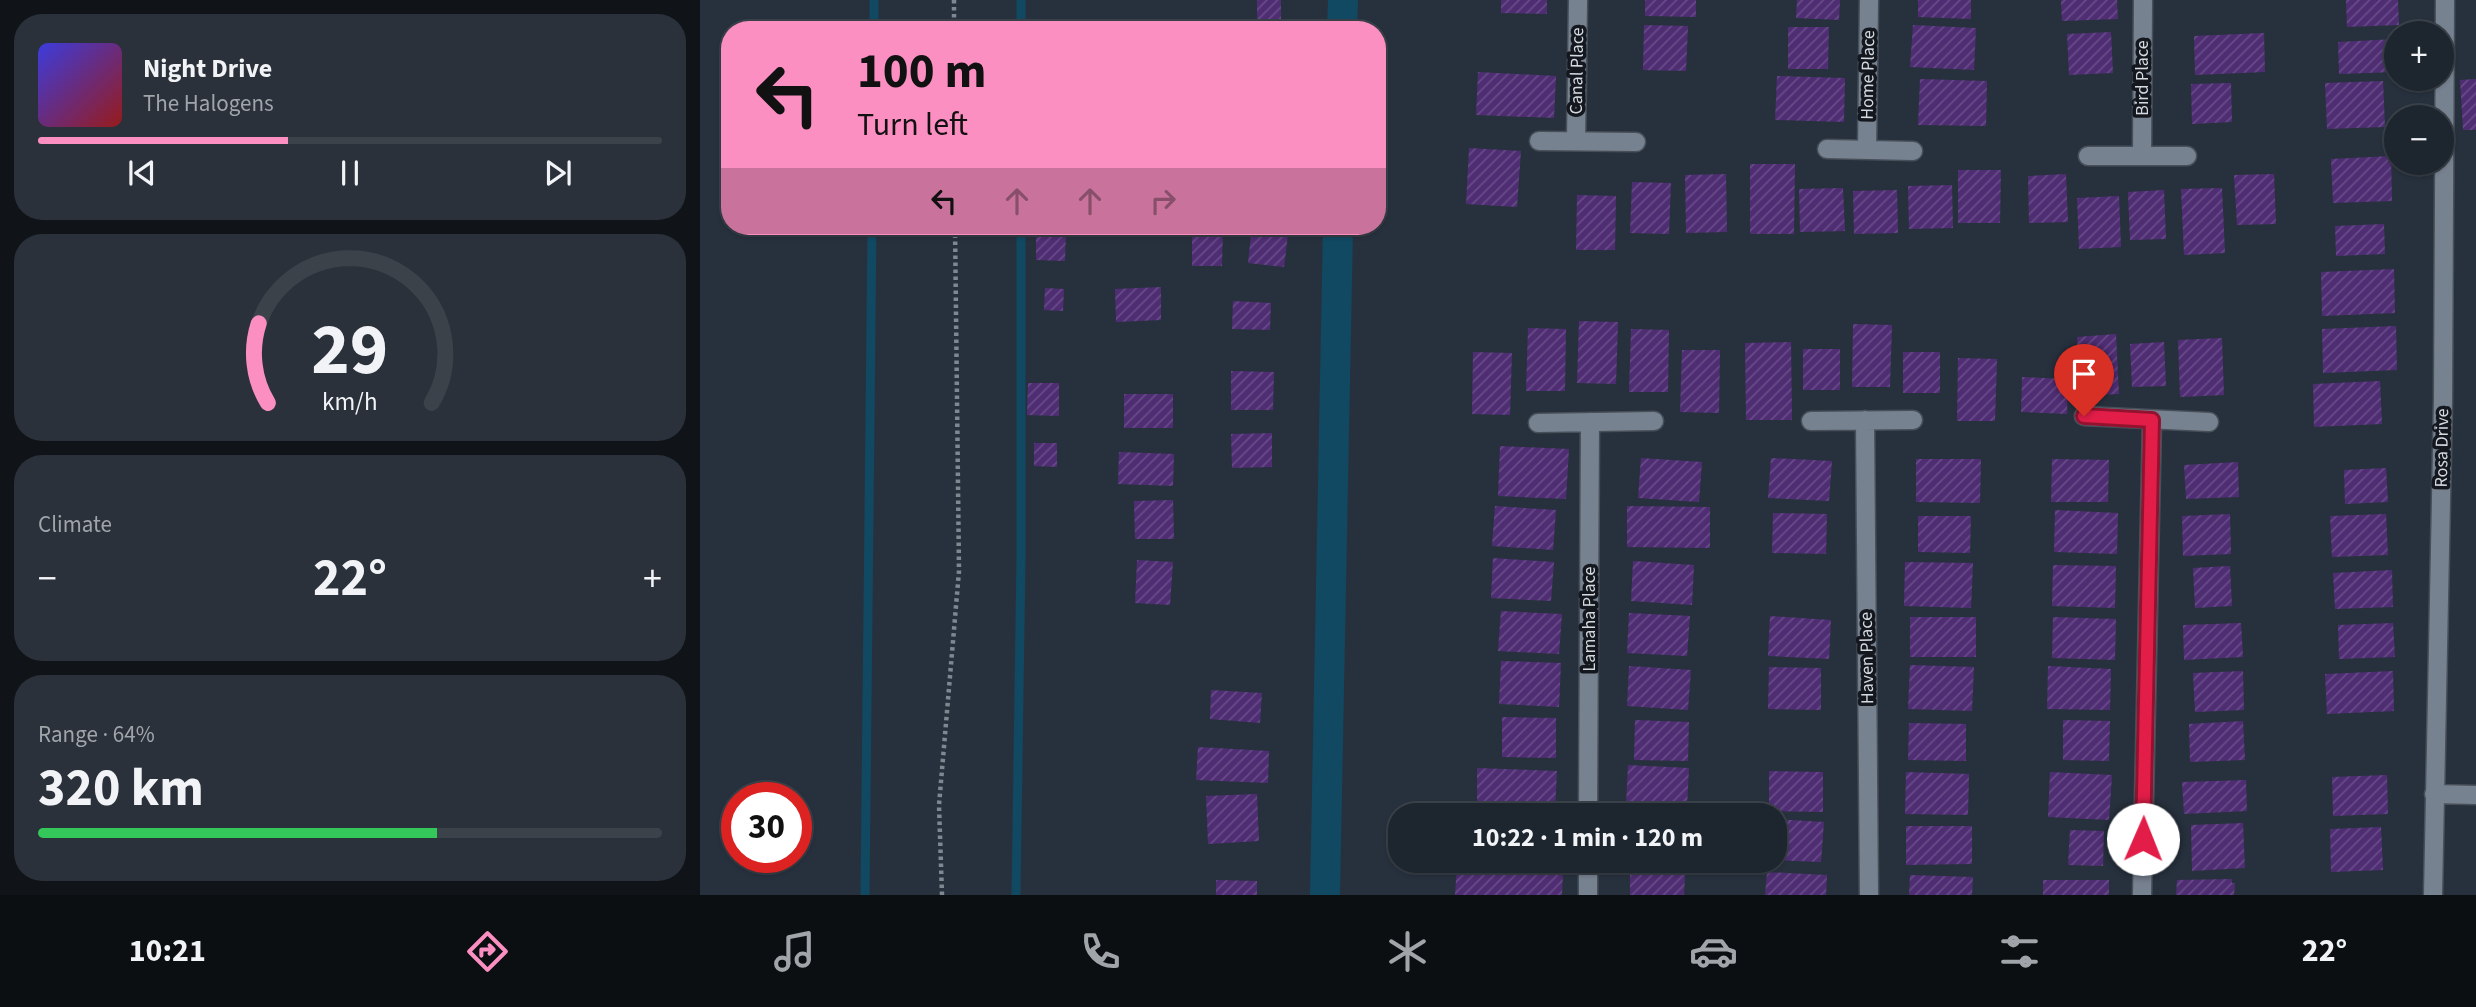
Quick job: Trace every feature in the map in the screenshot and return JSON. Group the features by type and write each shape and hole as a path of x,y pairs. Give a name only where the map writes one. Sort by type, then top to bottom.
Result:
{"street":[{"name":"Canal Place","path":"1576,141 1578,0"},
{"name":"Home Place","path":"1867,150 1869,0"},
{"name":"Bird Place","path":"2142,156 2143,0"},
{"name":"Rosa Drive","path":"2433,895 2443,415 2445,0"},
{"path":"1539,141 1636,142"},
{"path":"1827,149 1913,151"},
{"path":"2088,156 2187,156"},
{"path":"2084,416 2209,422"},
{"name":"Haven Place","path":"1865,420 1869,895"},
{"path":"1811,421 1913,420"},
{"path":"2142,895 2152,420"},
{"path":"1538,423 1654,421"},
{"name":"Lamaha Place","path":"1588,803 1590,422"},
{"path":"2434,794 2476,795"},
{"path":"1588,873 1588,895"}],"path":[{"path":"954,0 954,21"},
{"path":"942,895 939,805 959,571 955,235"}],"building":[{"path":"1257,0 1281,0 1281,21 1257,21"},
{"path":"1501,0 1547,0 1547,14 1501,13"},
{"path":"1645,0 1696,0 1696,17 1645,16"},
{"path":"1797,0 1840,0 1839,20 1796,18"},
{"path":"1918,0 1971,0 1971,19 1918,17"},
{"path":"2061,0 2117,0 2118,19 2062,21"},
{"path":"2346,0 2398,0 2399,21 2384,21 2384,26 2347,27"},
{"path":"1644,25 1688,26 1686,71 1643,70"},
{"path":"1913,25 1976,28 1974,70 1910,67"},
{"path":"1788,27 1829,27 1828,69 1788,69"},
{"path":"2111,32 2113,73 2069,75 2067,34"},
{"path":"2264,33 2265,72 2195,75 2194,36"},
{"path":"2384,40 2384,72 2339,74 2338,42"},
{"path":"1478,72 1556,76 1554,118 1476,115"},
{"path":"1777,76 1845,78 1844,122 1775,120"},
{"path":"1920,79 1987,81 1986,126 1918,125"},
{"path":"2476,79 2476,130 2463,130 2460,80"},
{"path":"2383,81 2384,127 2327,129 2325,83"},
{"path":"2231,83 2232,122 2192,124 2191,84"},
{"path":"1469,148 1521,151 1517,207 1466,204"},
{"path":"2384,156 2384,175 2391,175 2392,201 2333,203 2331,159"},
{"path":"1750,164 1795,164 1794,234 1750,234"},
{"path":"1958,170 2001,170 2000,223 1958,223"},
{"path":"1726,174 1727,232 1686,233 1685,175"},
{"path":"2066,174 2068,222 2029,223 2028,176"},
{"path":"2274,174 2276,224 2237,225 2234,175"},
{"path":"1632,182 1671,183 1669,234 1630,233"},
{"path":"1952,185 1953,228 1909,229 1908,186"},
{"path":"1843,188 1845,231 1800,232 1799,189"},
{"path":"2222,188 2225,253 2184,255 2181,189"},
{"path":"1897,190 1898,233 1854,234 1853,191"},
{"path":"2164,190 2166,239 2130,240 2128,192"},
{"path":"1577,195 1616,196 1615,250 1576,250"},
{"path":"2119,196 2121,247 2079,249 2077,198"},
{"path":"2384,224 2385,254 2336,256 2335,226"},
{"path":"1036,235 1066,235 1065,261 1036,260"},
{"path":"1192,235 1223,235 1222,266 1192,266"},
{"path":"1251,235 1288,235 1284,267 1248,263"},
{"path":"2394,269 2395,313 2322,316 2321,272"},
{"path":"1161,287 1161,320 1116,322 1115,289"},
{"path":"1045,288 1064,289 1063,311 1044,310"},
{"path":"1233,301 1271,303 1270,330 1232,329"},
{"path":"1579,321 1618,322 1616,384 1577,383"},
{"path":"1853,324 1892,325 1890,387 1852,387"},
{"path":"2396,326 2397,370 2323,373 2322,329"},
{"path":"1528,328 1566,329 1565,391 1526,391"},
{"path":"1631,329 1669,330 1668,392 1629,392"},
{"path":"2116,334 2119,394 2079,396 2077,337"},
{"path":"2222,338 2224,395 2180,397 2178,340"},
{"path":"1791,342 1792,420 1746,420 1745,343"},
{"path":"2164,342 2166,386 2132,387 2130,344"},
{"path":"1803,349 1840,349 1840,390 1803,390"},
{"path":"1682,350 1720,350 1719,413 1680,412"},
{"path":"1473,352 1512,353 1510,415 1472,414"},
{"path":"1903,352 1940,352 1940,393 1903,393"},
{"path":"1958,358 1997,359 1995,421 1957,421"},
{"path":"1231,371 1274,372 1273,410 1231,410"},
{"path":"2022,377 2068,379 2067,414 2021,412"},
{"path":"2380,381 2382,424 2314,427 2313,384"},
{"path":"1028,383 1059,383 1059,416 1027,415"},
{"path":"1124,394 1173,394 1173,428 1124,428"},
{"path":"1272,433 1272,467 1232,468 1231,434"},
{"path":"1034,443 1057,443 1057,467 1034,466"},
{"path":"1500,446 1569,449 1566,499 1498,496"},
{"path":"1119,452 1174,454 1173,486 1118,484"},
{"path":"1641,458 1702,462 1699,502 1638,498"},
{"path":"1771,458 1832,461 1829,501 1768,498"},
{"path":"1916,459 1981,459 1980,503 1916,502"},
{"path":"2052,459 2109,460 2108,502 2051,502"},
{"path":"2238,462 2239,497 2186,499 2184,465"},
{"path":"2386,468 2388,502 2345,504 2344,470"},
{"path":"1173,500 1174,539 1135,539 1134,501"},
{"path":"1495,506 1556,510 1553,550 1492,546"},
{"path":"1627,506 1710,507 1710,548 1627,547"},
{"path":"2055,510 2118,513 2117,554 2054,552"},
{"path":"1773,513 1827,514 1826,554 1772,553"},
{"path":"2230,514 2231,554 2183,556 2182,516"},
{"path":"2386,514 2388,555 2332,557 2330,516"},
{"path":"1918,516 1971,516 1970,553 1918,552"},
{"path":"1493,558 1554,562 1551,601 1491,598"},
{"path":"1137,560 1173,562 1170,605 1135,603"},
{"path":"1633,561 1694,565 1692,605 1631,601"},
{"path":"1905,562 1973,563 1971,608 1904,606"},
{"path":"2053,565 2116,566 2115,608 2052,606"},
{"path":"2230,566 2232,606 2195,608 2193,568"},
{"path":"2392,570 2393,607 2335,609 2333,573"},
{"path":"1501,611 1562,614 1559,654 1498,651"},
{"path":"1629,613 1690,616 1687,656 1627,653"},
{"path":"1770,616 1831,620 1829,659 1768,656"},
{"path":"1910,617 1976,617 1976,657 1910,657"},
{"path":"2053,617 2116,619 2115,660 2052,658"},
{"path":"2241,623 2243,657 2184,660 2183,625"},
{"path":"2393,623 2395,657 2339,659 2338,625"},
{"path":"1501,661 1561,663 1559,707 1499,704"},
{"path":"1910,665 1974,667 1972,711 1908,709"},
{"path":"1629,666 1691,670 1688,710 1627,706"},
{"path":"2048,666 2111,669 2110,710 2047,709"},
{"path":"1769,667 1821,668 1821,710 1768,709"},
{"path":"2243,671 2244,710 2195,712 2193,673"},
{"path":"2393,671 2394,711 2327,714 2325,674"},
{"path":"1211,690 1262,693 1260,723 1210,719"},
{"path":"1502,717 1556,718 1556,758 1502,757"},
{"path":"1635,720 1689,722 1688,761 1634,760"},
{"path":"2063,720 2110,721 2109,761 2063,760"},
{"path":"2243,721 2245,760 2190,762 2189,724"},
{"path":"1909,723 1966,724 1966,761 1908,760"},
{"path":"1198,747 1269,751 1268,783 1196,780"},
{"path":"1628,765 1689,768 1687,803 1626,803"},
{"path":"1477,768 1557,771 1555,803 1477,803"},
{"path":"1769,771 1823,772 1823,812 1787,811 1787,803 1769,803"},
{"path":"1906,772 1969,774 1968,815 1905,814"},
{"path":"2050,772 2112,775 2109,820 2048,817"},
{"path":"2387,775 2388,814 2333,816 2332,777"},
{"path":"2246,780 2247,811 2184,814 2182,782"},
{"path":"1257,794 1259,841 1208,844 1206,796"},
{"path":"1787,820 1824,822 1821,862 1787,861"},
{"path":"2243,823 2245,868 2192,871 2191,825"},
{"path":"1906,826 1972,826 1972,864 1906,865"},
{"path":"2381,827 2383,870 2331,872 2330,829"},
{"path":"2070,830 2104,831 2103,866 2068,865"},
{"path":"1457,873 1563,873 1562,895 1455,895"},
{"path":"1767,873 1827,875 1826,895 1765,895"},
{"path":"1630,874 1685,875 1684,895 1630,895"},
{"path":"1910,875 1973,877 1972,895 1909,895"},
{"path":"2232,879 2232,883 2235,883 2234,895 2176,895 2177,880"},
{"path":"1216,880 1257,881 1257,895 1216,895"},
{"path":"2043,880 2109,880 2109,895 2043,895"}],"waterway":[{"path":"874,0 874,21"},
{"path":"1021,0 1021,21"},
{"path":"1342,21 1343,0"},
{"path":"865,895 872,235"},
{"path":"1016,895 1021,559 1021,235"},
{"path":"1325,895 1338,235"}],"route":[{"path":"2084,416 2152,420 2143,839"}]}
